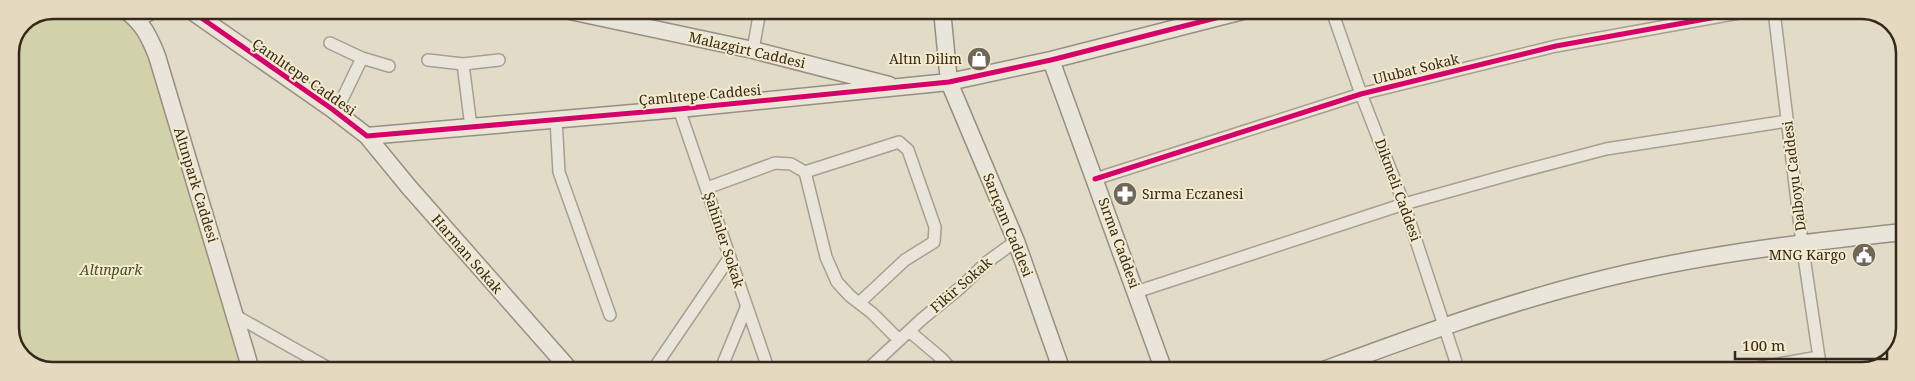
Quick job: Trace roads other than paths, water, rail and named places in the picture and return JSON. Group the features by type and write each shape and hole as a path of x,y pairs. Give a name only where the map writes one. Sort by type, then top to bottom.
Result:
{"street":[{"name":"Altınpark Caddesi","path":"135,19 147,32 157,56 249,362"},
{"name":"Çamlıtepe Caddesi","path":"203,19 336,112 367,136 679,109 950,82 1051,60 1208,19"},
{"name":"Malazgirt Caddesi","path":"607,19 753,50 899,88"},
{"path":"753,50 758,19"},
{"name":"Sarıçam Caddesi","path":"943,19 950,82 1016,242 1059,362"},
{"name":"Dikmeli Caddesi","path":"1335,19 1361,94 1404,204 1456,362"},
{"name":"Ulubat Sokak","path":"1095,179 1361,94 1556,46 1706,19"},
{"name":"Dalboyu Caddesi","path":"1775,19 1802,243 1820,362"},
{"path":"330,43 362,58 389,66"},
{"path":"336,112 362,58"},
{"path":"428,60 463,64 499,60"},
{"name":"Sırma Caddesi","path":"1051,60 1161,362"},
{"path":"463,64 471,127"},
{"name":"Şahinler Sokak","path":"679,109 766,362"},
{"path":"556,120 556,153 559,172 610,315"},
{"path":"1136,292 1404,204 1606,149 1787,121"},
{"name":"Harman Sokak","path":"367,136 408,186 563,362"},
{"path":"805,172 899,142 908,150 935,227 934,242 905,260 859,303"},
{"path":"706,188 774,163 791,164 805,172 826,257 837,282 899,340"},
{"path":"1347,362 1445,326 1583,284 1680,262 1768,247 1896,233"},
{"name":"Fikir Sokak","path":"876,362 987,262 1016,242"},
{"path":"658,362 730,257"},
{"path":"723,362 746,308"},
{"path":"236,316 318,362"},
{"path":"909,331 945,362"},
{"path":"1790,362 1819,357"}],"place":[{"name":"Altın Dilim","path":"979,59"},
{"name":"Sırma Eczanesi","path":"1125,194"},
{"name":"MNG Kargo","path":"1864,255"}],"park label":[{"name":"Altınpark","path":"111,270"}]}
